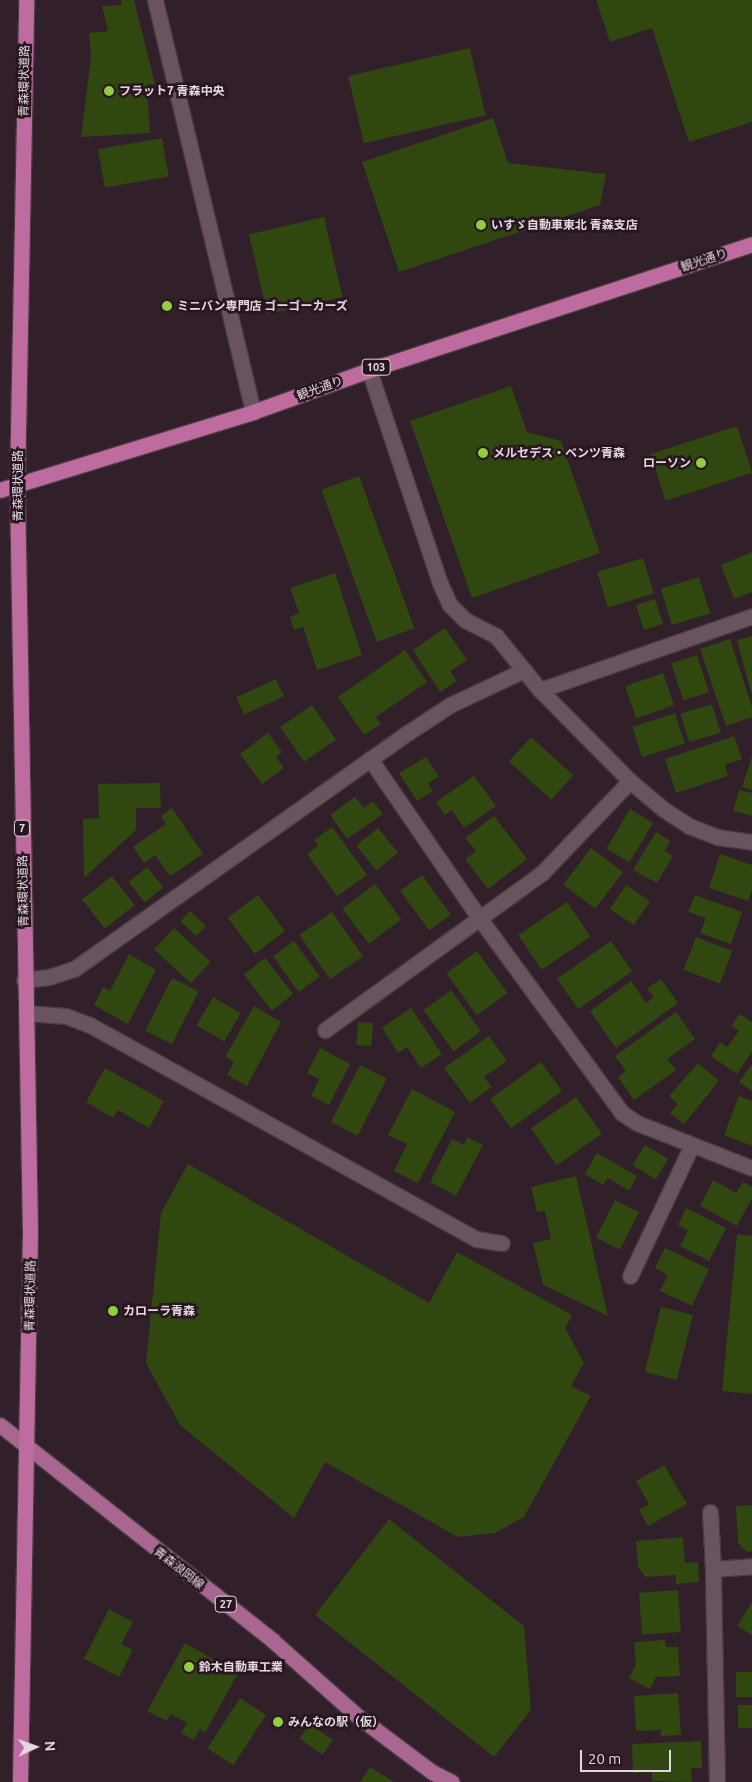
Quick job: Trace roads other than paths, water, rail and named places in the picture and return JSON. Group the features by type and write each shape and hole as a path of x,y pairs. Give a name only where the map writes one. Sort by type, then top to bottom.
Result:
{"highway":[{"name":"青森環状道路","path":"20,1782 28,1450 30,1232 24,980 18,484 26,0"},
{"name":"観光通り","path":"0,490 253,412 369,370 752,244"}],"main road":[{"name":"青森浪岡線","path":"0,1426 28,1450 272,1640 360,1718 432,1772 452,1782"}],"street":[{"path":"155,0 253,412"},
{"path":"369,370 440,583 450,605 465,620 496,636 540,690 630,781 664,809 689,826 717,837 752,842"},
{"path":"540,690 752,616"},
{"path":"24,980 49,977 74,969 370,759 450,705 524,670"},
{"path":"370,759 480,919 622,1114 637,1123 752,1168"},
{"path":"325,1030 542,873 630,781"},
{"path":"26,1013 66,1016 90,1025 476,1239 502,1243"},
{"path":"630,1276 692,1144"},
{"path":"710,1512 714,1569 717,1782"},
{"path":"714,1569 752,1566"}],"place":[{"name":"フラット7 青森中央","path":"109,91"},
{"name":"いすゞ自動車東北 青森支店","path":"481,225"},
{"name":"ミニバン専門店 ゴーゴーカーズ","path":"167,306"},
{"name":"メルセデス・ベンツ青森","path":"483,453"},
{"name":"ローソン","path":"701,463"},
{"name":"カローラ青森","path":"113,1311"},
{"name":"鈴木自動車工業","path":"189,1667"},
{"name":"みんなの駅（仮）","path":"278,1722"}]}
